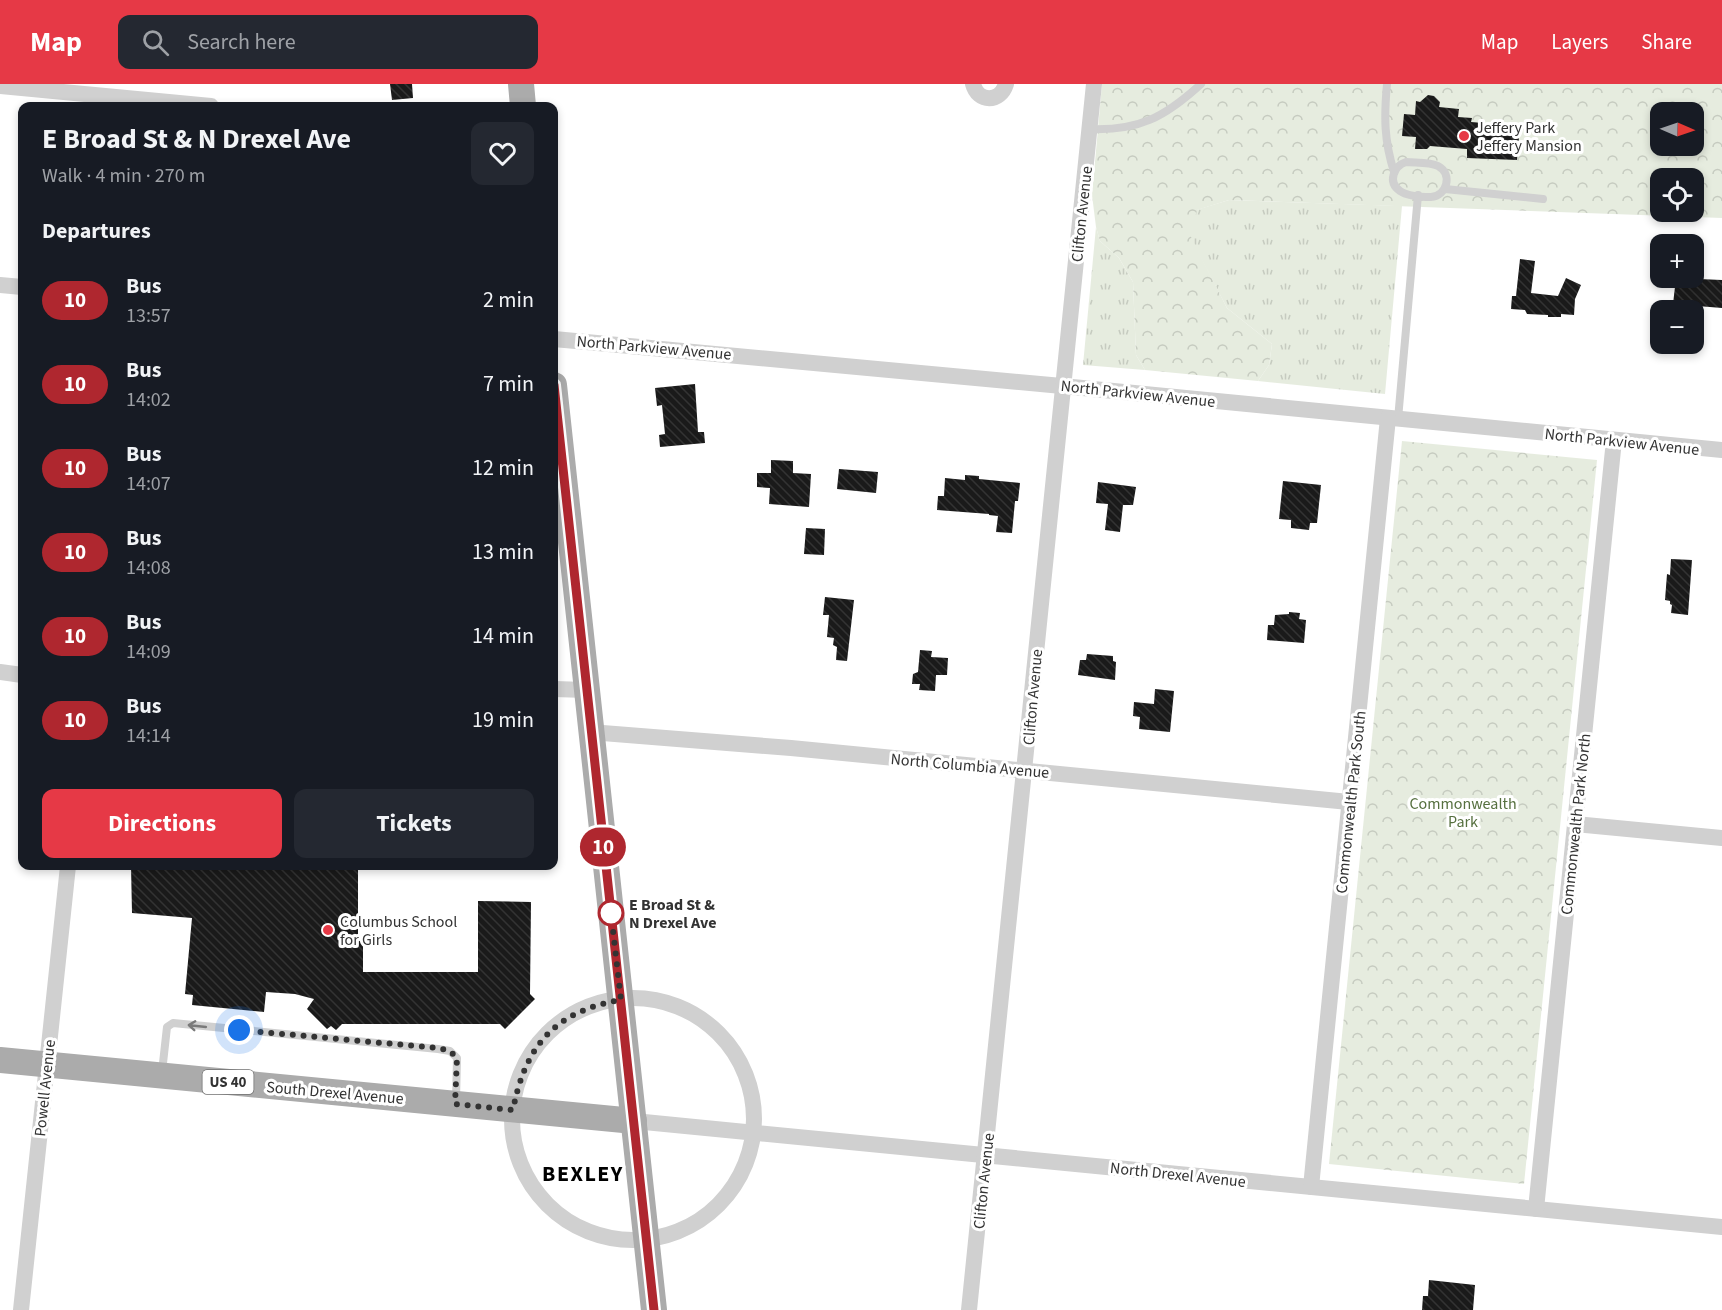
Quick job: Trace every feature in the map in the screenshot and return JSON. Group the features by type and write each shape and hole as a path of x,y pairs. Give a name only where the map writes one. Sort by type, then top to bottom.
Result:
{"main road":[{"path":"521,84 523,102"},
{"path":"558,424 654,1310"},
{"name":"South Drexel Avenue","path":"0,1060 633,1121"}],"street":[{"path":"973,84 976,93 991,99 1001,94 1006,84"},
{"name":"Clifton Avenue","path":"969,1310 1094,84"},
{"path":"0,86 148,97 183,102"},
{"path":"0,285 18,287"},
{"name":"North Parkview Avenue","path":"558,339 1722,450"},
{"name":"Commonwealth Park South","path":"1311,1187 1349,802 1393,418"},
{"name":"Commonwealth Park North","path":"1536,1209 1614,440"},
{"path":"0,672 18,674"},
{"path":"558,689 586,690"},
{"name":"North Columbia Avenue","path":"590,732 779,747 1349,802"},
{"path":"1575,824 1722,838"},
{"name":"Powell Avenue","path":"21,1310 68,870"},
{"path":"621,1000 648,1000 674,1005 698,1017 719,1034 736,1054 748,1079 754,1106 749,1156 740,1176 719,1204 705,1217 668,1236 622,1240 596,1235 575,1226 539,1196 519,1158 514,1134 513,1110 523,1070 533,1051 558,1024 580,1011 600,1003 621,1000"},
{"name":"North Drexel Avenue","path":"633,1121 1722,1227"}],"lane":[{"path":"1089,129 1125,127 1145,122 1169,111 1201,84"},
{"path":"1387,84 1384,120 1387,148 1396,187 1404,193 1437,196 1447,184 1445,173 1438,166 1406,162 1394,172"},
{"path":"1445,189 1543,199"},
{"path":"1393,418 1418,195"},
{"path":"162,1076 167,1027 173,1023 438,1048 450,1051 457,1058 455,1104"}],"green space":[{"path":"1102,84 1722,84 1722,218 1704,217 1704,168 1650,168 1650,215 1229,200 1197,210 1190,235 1227,308 1272,344 1269,365 1258,381 1145,370 1136,355 1133,282 1119,258 1100,241 1092,195"},
{"path":"1229,200 1402,206 1385,394 1258,381 1269,365 1272,344 1227,308 1189,235 1196,210"},
{"path":"1096,227 1100,241 1119,258 1133,282 1136,355 1145,370 1083,365"},
{"name":"Commonwealth Park","path":"1402,441 1597,460 1524,1184 1329,1164"}],"building":[{"path":"390,84 412,84 413,98 392,100"},
{"name":"Jeffery Park Jeffery Mansion","path":"1428,95 1434,96 1440,102 1439,107 1459,109 1458,117 1472,118 1471,122 1520,126 1517,160 1467,158 1467,149 1430,146 1427,149 1415,149 1416,137 1402,136 1404,114 1415,115 1416,101 1420,102"},
{"path":"1520,259 1535,261 1531,293 1558,296 1566,278 1581,285 1575,299 1574,315 1561,314 1561,317 1548,317 1548,315 1527,314 1525,310 1511,309 1512,296 1516,296"},
{"path":"1704,279 1722,280 1722,308 1704,307 1704,300 1673,300 1675,288 1704,288"},
{"path":"695,384 698,432 704,432 705,443 660,447 659,435 665,434 662,405 657,406 655,388"},
{"path":"771,460 793,461 793,473 811,474 809,507 769,504 770,488 757,487 757,473 771,473"},
{"path":"839,469 878,472 876,493 837,489"},
{"path":"965,475 979,476 979,479 1020,483 1018,501 1015,501 1012,533 996,532 998,516 937,510 938,496 944,496 945,478 965,480"},
{"path":"1283,481 1321,485 1317,523 1310,523 1309,530 1291,528 1291,520 1279,519"},
{"path":"1098,482 1136,487 1133,505 1123,505 1120,532 1105,530 1108,504 1096,503"},
{"path":"806,528 825,529 824,555 804,554"},
{"path":"1671,559 1692,560 1688,615 1671,613 1672,605 1670,601 1665,600"},
{"path":"825,597 854,600 847,661 836,660 837,647 833,645 834,638 827,637 829,615 823,615"},
{"path":"1289,612 1300,613 1299,619 1306,620 1304,643 1267,640 1268,625 1274,625 1275,615 1289,614"},
{"path":"920,650 932,651 931,657 948,658 947,675 936,675 935,691 919,690 920,684 912,684 913,674 918,672"},
{"path":"1087,654 1113,656 1113,661 1116,662 1115,680 1078,675 1080,660 1086,660"},
{"path":"1155,689 1174,691 1170,732 1139,729 1140,717 1133,716 1134,702 1154,704"},
{"path":"131,870 358,870 358,939 363,939 363,972 478,972 478,901 531,902 530,994 535,999 505,1029 500,1024 342,1024 336,1030 331,1026 327,1029 307,1009 314,999 295,994 266,992 264,1012 192,1005 193,995 185,994 192,918 132,913"},
{"path":"1429,1280 1475,1285 1473,1310 1422,1310 1423,1296 1428,1296"}],"bus line":[{"name":"10","path":"558,424 654,1310"}],"place":[{"name":"Jeffery Park Jeffery Mansion","path":"1464,136"},
{"name":"E Broad St & N Drexel Ave","path":"611,913"},
{"name":"Columbus School for Girls","path":"328,930"}],"district":[{"name":"BEXLEY","path":"583,1173"}],"route":[{"path":"239,1030 450,1051 457,1058 455,1104 513,1110 523,1070 533,1051 547,1035 558,1024 580,1011 600,1003 621,1000 611,913"}]}
